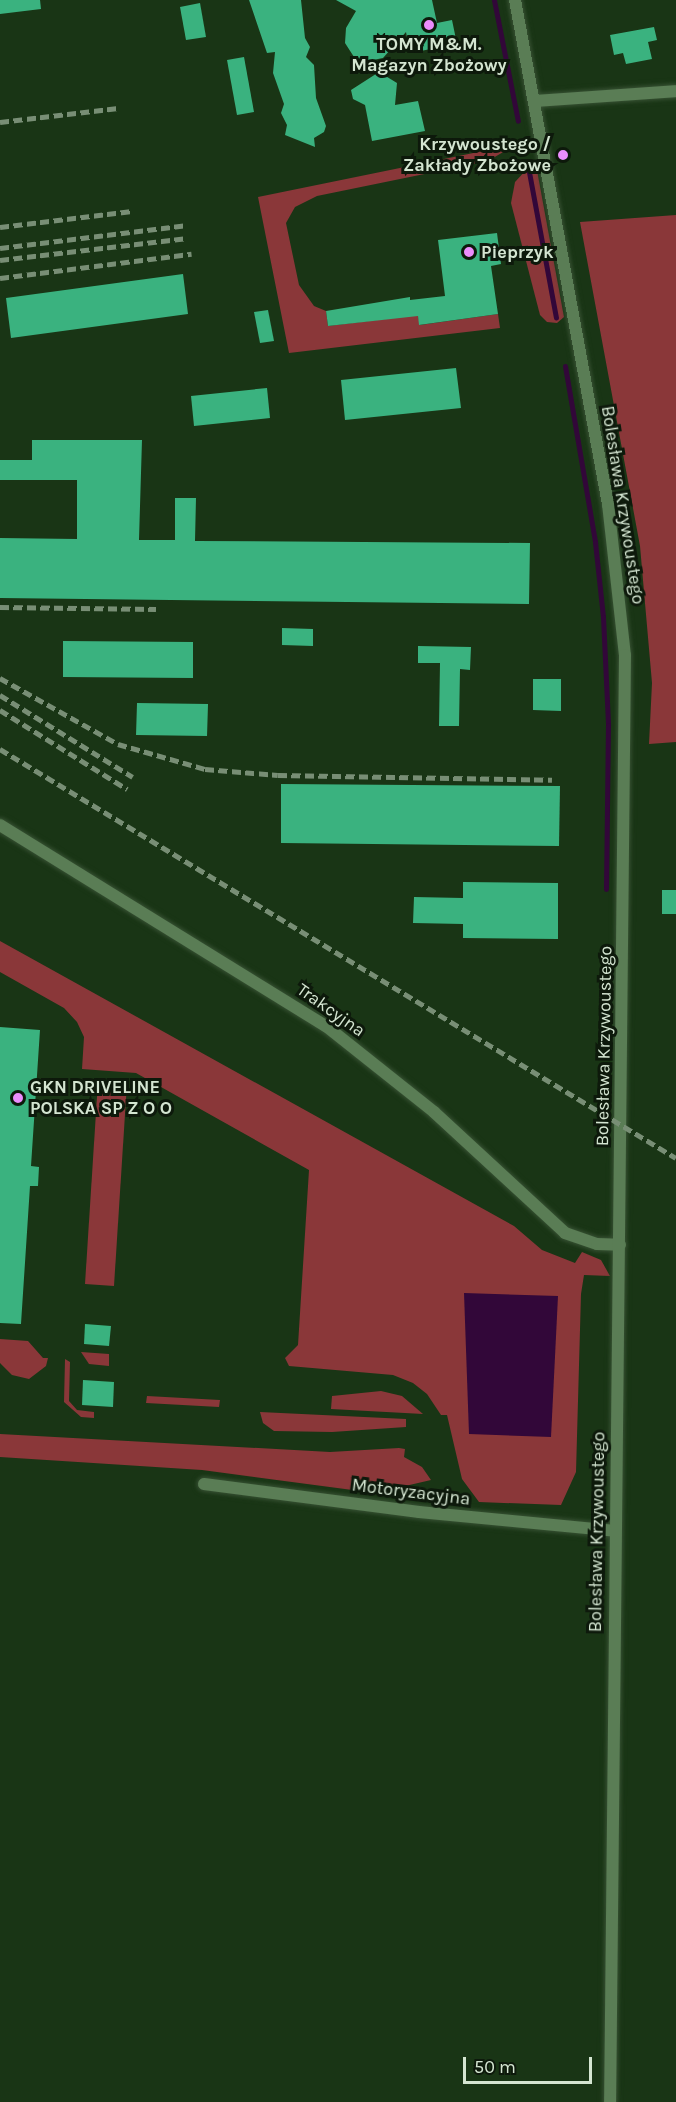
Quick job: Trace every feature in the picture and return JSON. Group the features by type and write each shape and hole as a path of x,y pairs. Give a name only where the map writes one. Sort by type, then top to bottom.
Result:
{"street":[{"name":"Bolesława Krzywoustego","path":"515,0 608,504 621,597 626,740 610,2102"},
{"path":"534,101 676,91"},
{"name":"Trakcyjna","path":"0,825 326,1026 434,1112 565,1233 597,1244 620,1245"},
{"name":"Motoryzacyjna","path":"204,1484 419,1512 615,1531"}],"shaded area":[{"path":"517,144 488,161 317,196 295,207 286,223 299,285 314,306 326,311 328,326 418,315 420,325 498,314 500,328 289,353 258,197"},
{"path":"527,169 537,170 564,317 557,323 547,322 540,315 511,203 515,182"},
{"path":"676,215 676,742 649,744 652,683 640,546 580,222"},
{"path":"0,941 514,1226 542,1250 575,1263 582,1252 601,1260 610,1276 584,1275 581,1294 576,1472 561,1505 479,1502 462,1479 447,1415 441,1415 427,1394 413,1383 393,1375 289,1366 285,1358 298,1345 309,1170 136,1073 82,1069 84,1037 77,1022 64,1008 0,972"},
{"path":"98,1081 127,1083 114,1286 85,1284"},
{"path":"464,1293 558,1296 551,1437 469,1434"},
{"path":"0,1339 28,1341 43,1358 48,1358 46,1366 29,1379 12,1375 0,1363"},
{"path":"81,1352 109,1354 109,1366 89,1364"},
{"path":"65,1359 70,1362 69,1401 77,1410 94,1412 94,1418 81,1417 64,1402"},
{"path":"381,1391 402,1396 423,1414 331,1409 332,1396"},
{"path":"147,1396 220,1400 219,1407 146,1403"},
{"path":"260,1412 406,1419 406,1427 332,1432 274,1431 263,1423"},
{"path":"0,1434 330,1452 399,1448 405,1449 404,1457 422,1467 431,1480 375,1493 202,1470 0,1457"}],"building":[{"path":"0,0 40,0 41,9 0,14"},
{"path":"249,0 301,0 305,38 310,47 306,57 314,65 316,98 326,126 324,132 314,138 315,147 285,135 287,125 281,113 284,104 273,73 275,52 267,53"},
{"path":"336,0 432,0 437,23 452,20 457,44 410,53 406,32 383,58 363,62 354,57 345,43 346,28 356,11"},
{"path":"200,3 206,37 186,40 180,7"},
{"path":"654,27 657,40 648,42 652,59 626,64 623,53 614,55 610,35"},
{"path":"244,57 254,112 237,115 227,60"},
{"path":"379,72 397,83 395,105 418,101 425,131 372,141 365,105 353,99 351,90"},
{"path":"497,233 501,264 491,266 498,314 419,325 418,316 328,326 326,311 410,297 410,300 445,296 438,240"},
{"path":"183,274 188,314 11,338 6,298"},
{"path":"268,310 274,341 260,343 254,312"},
{"path":"456,368 461,408 345,420 341,380"},
{"path":"267,388 270,418 194,426 191,396"},
{"path":"32,440 142,440 139,540 175,540 175,498 196,498 195,541 530,543 529,604 0,598 0,538 77,539 77,480 0,480 0,460 32,460"},
{"path":"282,628 313,629 313,646 282,645"},
{"path":"63,641 193,642 193,678 63,677"},
{"path":"418,646 471,647 470,670 460,669 459,726 439,726 440,663 418,663"},
{"path":"533,679 561,679 561,711 533,710"},
{"path":"137,703 208,704 207,736 136,735"},
{"path":"281,784 560,786 559,846 281,843"},
{"path":"463,882 558,883 558,939 463,938 463,924 413,923 414,897 463,898"},
{"path":"662,890 676,890 676,914 662,914"},
{"name":"GKN DRIVELINE POLSKA SP Z O O","path":"0,1027 40,1030 31,1166 39,1167 38,1186 30,1186 21,1324 0,1323"},
{"path":"85,1324 111,1326 109,1346 84,1344"},
{"path":"83,1380 114,1382 113,1407 82,1405"}],"waterway":[{"path":"494,0 518,121"},
{"path":"529,172 556,318"},
{"path":"565,366 595,542 603,617 608,725 606,889"}],"railway":[{"path":"0,122 118,108"},
{"path":"0,227 132,211"},
{"path":"0,248 186,225"},
{"path":"0,260 188,238"},
{"path":"0,278 191,254"},
{"path":"0,607 156,609"},
{"path":"0,678 118,744 205,769 278,775 552,780"},
{"path":"0,695 133,777"},
{"path":"0,710 127,789"},
{"path":"0,749 676,1158"}],"place":[{"name":"TOMY M&M. Magazyn Zbożowy","path":"429,25"},
{"name":"Krzywoustego / Zakłady Zbożowe","path":"563,155"},
{"name":"Pieprzyk","path":"469,252"},
{"name":"GKN DRIVELINE POLSKA SP Z O O","path":"18,1098"}]}
